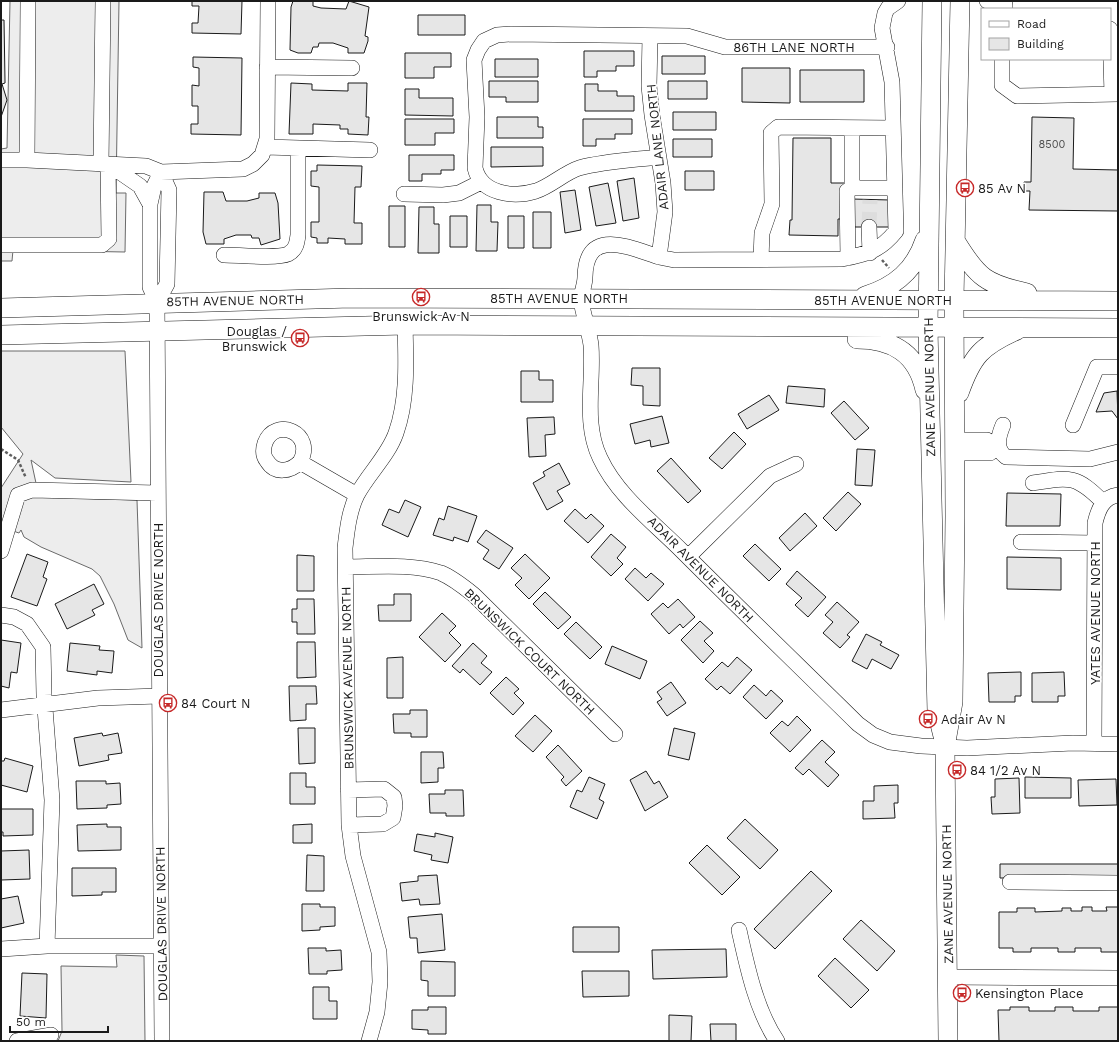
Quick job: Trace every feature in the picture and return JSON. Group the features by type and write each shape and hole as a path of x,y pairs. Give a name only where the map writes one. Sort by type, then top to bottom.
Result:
{"main road":[{"name":"ZANE AVENUE NORTH","path":"932,1 928,407 937,712 945,747"},
{"name":"ZANE AVENUE NORTH","path":"948,1041 945,747 953,702 955,446 954,300 960,1"},
{"path":"852,300 880,292 904,276 911,269 920,254 927,235 929,202"},
{"path":"956,242 978,273 993,284 1062,301"},
{"name":"85TH AVENUE NORTH","path":"1,308 305,298 1118,301"},
{"path":"1,335 404,325 1118,328"},
{"path":"718,327 748,337 873,339 887,342 904,353 914,365 924,386 928,407"},
{"path":"955,405 968,368 982,350 994,340 1022,328"}],"street":[{"path":"27,160 28,1"},
{"path":"1,244 102,245 109,239 105,164 103,1"},
{"path":"1,160 146,166 161,172 243,169 254,164 262,155 267,139 268,1"},
{"path":"581,298 588,258 593,250 600,246 612,244 625,246 659,258 674,260 848,258 870,253 879,248 896,231 892,82 882,21 888,8 898,1"},
{"path":"987,1 1010,8"},
{"name":"86TH LANE NORTH","path":"481,182 476,176 475,168 477,117 474,60 484,41 497,36 511,34 650,37 687,36 725,47 738,48 886,47"},
{"name":"ADAIR LANE NORTH","path":"650,37 650,86 652,115 663,183 665,212 659,258"},
{"path":"1002,60 1002,86 1017,96 1115,94 1111,42"},
{"path":"267,67 352,68"},
{"path":"761,259 762,233 772,204 771,133 778,127 893,128"},
{"path":"852,128 852,188"},
{"path":"265,147 370,150"},
{"path":"224,255 274,256 288,254 293,250 297,244 298,235 298,149"},
{"path":"404,194 443,195 459,193 481,182 498,192 529,193 578,168 658,157"},
{"path":"105,164 140,186 150,204"},
{"name":"DOUGLAS DRIVE NORTH","path":"161,172 154,186 150,204 150,286 157,302 157,493 162,1041"},
{"name":"DOUGLAS DRIVE NORTH","path":"157,302 167,284 169,190 161,172"},
{"path":"852,188 870,194 895,188"},
{"path":"848,258 847,191 852,188"},
{"path":"869,227 870,253"},
{"name":"ADAIR AVENUE NORTH","path":"581,298 590,344 591,422 593,438 599,458 610,477 624,494 858,724 873,735 890,742 945,747 967,748 1094,743 1118,744"},
{"name":"BRUNSWICK AVENUE NORTH","path":"369,1041 377,1012 380,982 378,952 353,856 349,824 346,567 347,531 357,495 396,434 402,412 405,388 404,325"},
{"path":"1073,425 1096,367 1118,367"},
{"path":"1003,425 999,436 998,446 1001,454 1006,457 1090,458 1118,452"},
{"path":"955,446 990,453 998,446"},
{"path":"300,462 357,495"},
{"path":"688,557 770,476 796,464"},
{"path":"1033,483 1062,478 1077,481 1087,486 1104,502 1118,495"},
{"path":"1,551 18,495 32,490 157,493"},
{"name":"YATES AVENUE NORTH","path":"1094,743 1095,523 1098,512 1104,502"},
{"path":"1021,542 1095,543"},
{"name":"BRUNSWICK COURT NORTH","path":"346,567 422,568 441,574 459,583 474,595 615,734"},
{"path":"1,615 14,617 27,624 43,647 45,705 52,800 47,946"},
{"path":"1,710 98,698 159,696"},
{"path":"348,790 384,789 394,797 395,806 393,818 383,824 349,824"},
{"path":"1010,882 1118,883"},
{"path":"739,930 752,984 771,1033 777,1041"},
{"path":"1,949 47,946 161,946"},
{"path":"948,977 1118,978"},
{"path":"17,1041 51,1035"}],"path":[{"path":"1,449 18,460 32,490"}],"shaded area":[{"path":"10,1 119,1 116,193 126,193 125,252 13,250 12,261 1,261 1,149 7,148"},
{"path":"1,351 125,351 131,482 55,478 31,460 39,497 137,500 142,648 128,640 114,604 100,576 92,569 41,547 24,537 21,530 19,533 1,527 1,488 23,454 1,427"},
{"path":"116,955 144,956 145,1041 58,1041 62,1031 61,966 117,967"}],"building":[{"path":"192,1 242,1 241,34 192,33 192,23 198,23 199,6 192,6"},
{"path":"293,1 313,1 313,6 321,8 346,9 349,1 369,7 365,36 368,37 368,41 364,53 348,53 348,48 333,43 319,43 318,47 313,47 311,53 298,53 290,50 291,7"},
{"path":"418,15 465,15 465,35 418,35"},
{"path":"1,20 4,20 5,81 5,83 2,84 7,100 1,117"},
{"path":"584,51 634,51 634,66 616,66 616,71 597,71 597,77 584,77"},
{"path":"405,53 451,53 451,67 434,67 434,78 405,78"},
{"path":"662,56 705,56 705,74 662,74"},
{"path":"193,57 242,58 241,135 191,134 191,124 198,124 198,106 192,106 192,85 199,86 199,68 193,67"},
{"path":"495,59 538,59 538,77 495,77"},
{"path":"742,68 790,68 790,103 742,102"},
{"path":"800,70 864,70 864,102 800,102"},
{"path":"489,81 538,81 538,102 506,102 506,97 489,97"},
{"path":"668,81 707,81 707,99 668,99"},
{"path":"291,83 312,84 312,90 348,91 348,83 367,83 366,117 369,117 368,135 348,134 348,129 340,129 340,125 313,124 313,134 289,134"},
{"path":"585,84 598,84 598,91 617,91 617,96 634,96 634,111 585,111"},
{"path":"405,89 419,89 419,98 453,98 453,116 405,115"},
{"path":"673,112 716,112 716,130 673,130"},
{"path":"497,117 538,117 538,127 543,127 543,138 497,138"},
{"path":"1032,117 1074,118 1073,169 1118,170 1118,211 1029,210 1030,191 1024,191 1024,182 1031,182"},
{"path":"405,119 454,119 454,133 435,133 435,145 405,145"},
{"path":"583,119 632,119 632,134 615,134 615,139 596,139 596,146 583,146"},
{"path":"793,138 831,138 831,183 845,183 844,219 838,219 838,236 789,235 790,220 792,220"},
{"path":"673,139 712,139 712,157 673,157"},
{"path":"491,147 543,147 543,166 491,167"},
{"path":"409,155 454,155 454,170 441,170 441,174 422,174 422,181 409,181"},
{"path":"317,165 362,166 361,187 355,187 354,223 362,223 362,244 345,244 345,239 328,238 328,243 317,243 317,238 311,237 311,222 319,222 319,187 311,186 311,171 317,171"},
{"path":"685,171 714,171 714,190 685,190"},
{"path":"634,178 639,218 623,221 617,181"},
{"path":"608,183 616,223 596,226 589,187"},
{"path":"575,190 581,230 565,233 560,192"},
{"path":"204,192 223,192 226,201 247,201 259,198 259,193 275,193 278,203 280,239 261,245 259,238 252,238 251,235 236,235 224,239 224,244 206,244 203,232"},
{"path":"852,199 890,200 890,227 852,227"},
{"path":"477,205 491,205 491,222 498,222 497,251 476,251"},
{"path":"389,206 405,206 405,247 389,247"},
{"path":"419,207 434,207 434,224 439,224 439,253 418,253"},
{"path":"533,212 551,212 551,248 533,248"},
{"path":"450,216 467,216 467,247 450,247"},
{"path":"508,216 524,216 524,248 508,248"},
{"path":"632,368 660,368 660,406 643,405 643,386 631,385"},
{"path":"521,371 539,371 539,380 553,380 553,402 521,402"},
{"path":"788,386 825,389 824,407 786,403"},
{"path":"1117,391 1118,419 1112,411 1096,412 1104,393"},
{"path":"769,395 779,410 747,429 738,414"},
{"path":"844,401 869,428 855,440 831,413"},
{"path":"662,416 669,443 651,447 650,440 635,444 630,424"},
{"path":"554,417 555,434 545,435 546,456 529,457 527,418"},
{"path":"734,432 746,444 722,469 709,458"},
{"path":"857,449 875,450 872,486 855,485"},
{"path":"671,458 701,491 688,503 657,471"},
{"path":"559,463 570,484 557,491 563,501 547,510 533,483 545,476 543,472"},
{"path":"848,492 861,504 836,531 823,518"},
{"path":"1007,493 1061,494 1060,526 1006,526"},
{"path":"405,500 421,507 408,537 382,525 389,509 399,513"},
{"path":"448,506 477,516 468,542 454,537 453,541 433,535 439,518 444,520"},
{"path":"575,509 586,519 591,514 604,526 588,543 564,521"},
{"path":"805,513 817,526 790,551 779,538"},
{"path":"486,530 513,548 499,569 483,559 489,550 477,542"},
{"path":"611,534 626,547 617,558 623,564 611,576 591,557"},
{"path":"755,544 781,569 769,581 743,556"},
{"path":"27,554 48,562 43,577 47,579 37,606 11,597"},
{"path":"525,554 550,578 529,599 515,585 522,578 511,568"},
{"path":"297,555 314,556 314,591 297,591"},
{"path":"1007,557 1061,558 1061,590 1007,589"},
{"path":"635,568 646,578 651,573 664,584 648,601 625,579"},
{"path":"797,571 826,597 808,617 795,605 802,598 786,584"},
{"path":"94,584 104,604 92,610 95,615 67,629 55,604"},
{"path":"545,592 571,617 558,629 533,604"},
{"path":"394,594 411,594 411,621 379,621 378,605 394,605"},
{"path":"297,599 314,599 315,634 297,634 297,622 292,622 292,609 297,609"},
{"path":"678,599 695,617 683,628 680,624 669,634 651,614 663,603 668,608"},
{"path":"837,602 859,622 847,635 850,637 840,648 823,633 833,622 825,615"},
{"path":"442,613 456,626 449,633 461,645 445,662 419,637"},
{"path":"700,621 713,633 704,641 714,651 703,663 681,640"},
{"path":"576,622 602,647 590,659 564,634"},
{"path":"866,634 882,642 880,645 899,655 891,669 872,659 867,669 852,661"},
{"path":"1,640 21,643 17,673 11,672 9,688 1,686"},
{"path":"297,642 315,642 316,677 297,678"},
{"path":"70,643 100,646 99,650 114,651 112,673 97,671 97,675 67,671"},
{"path":"473,643 487,656 481,663 492,672 480,685 463,669 460,673 452,666"},
{"path":"612,646 647,661 640,679 605,664"},
{"path":"403,657 403,698 387,698 387,658"},
{"path":"737,657 752,670 730,694 721,686 717,690 705,679 722,662 728,667"},
{"path":"1021,672 1021,696 1015,696 1015,702 989,702 988,673"},
{"path":"1064,672 1065,696 1058,696 1058,702 1032,702 1032,673"},
{"path":"506,677 519,689 514,693 524,703 513,715 490,693"},
{"path":"671,682 686,703 667,716 657,702 662,699 657,692"},
{"path":"754,685 766,696 771,690 783,701 766,719 743,697"},
{"path":"289,686 316,686 317,704 306,704 306,720 290,721"},
{"path":"410,710 427,710 427,737 411,737 411,733 394,733 393,714 410,714"},
{"path":"535,715 552,731 533,752 515,736"},
{"path":"797,716 811,730 790,752 770,733 782,721 788,726"},
{"path":"298,728 315,728 315,763 299,764"},
{"path":"674,728 695,733 689,760 668,755"},
{"path":"102,733 103,736 118,733 122,753 108,755 109,760 79,766 74,738"},
{"path":"822,740 835,752 825,762 839,775 828,787 809,769 803,775 795,768"},
{"path":"558,745 582,771 566,786 561,780 564,777 546,757"},
{"path":"421,752 443,752 444,768 438,768 438,782 421,783"},
{"path":"5,758 33,766 27,792 1,785 1,761 4,761"},
{"path":"646,771 654,784 659,781 668,797 645,811 630,780"},
{"path":"290,773 306,773 306,787 315,787 315,804 290,804"},
{"path":"589,777 605,784 599,799 604,802 597,819 570,807 577,790 582,792"},
{"path":"1025,777 1071,778 1071,798 1025,798"},
{"path":"1019,778 1020,813 992,814 991,797 995,797 995,779"},
{"path":"1116,779 1117,805 1079,806 1078,780"},
{"path":"76,781 106,781 106,784 120,783 121,804 107,805 107,808 77,809"},
{"path":"898,785 898,803 894,803 895,818 863,819 863,801 874,801 874,786"},
{"path":"445,790 463,790 464,816 446,816 446,813 430,813 429,794 445,794"},
{"path":"1,809 33,809 33,835 3,836 3,832 1,832"},
{"path":"745,819 778,850 760,869 727,838"},
{"path":"107,824 107,827 121,827 121,850 78,851 77,825"},
{"path":"312,824 312,843 293,843 293,825"},
{"path":"435,833 453,837 448,863 431,860 432,855 414,851 417,834 435,837"},
{"path":"707,845 740,877 722,895 689,863"},
{"path":"29,850 30,879 1,880 1,851"},
{"path":"307,855 324,856 324,891 306,891"},
{"path":"1000,864 1118,864 1118,878 1000,878"},
{"path":"72,868 116,868 116,892 102,892 102,895 72,896"},
{"path":"811,871 832,891 775,949 754,929"},
{"path":"437,875 440,904 420,905 419,899 402,901 400,883 418,881 418,876"},
{"path":"18,896 24,923 1,928 1,899"},
{"path":"302,904 320,904 320,907 335,907 335,926 320,927 320,930 302,931"},
{"path":"1082,907 1092,907 1092,911 1107,911 1106,907 1118,907 1118,952 1101,952 1101,948 1075,948 1075,952 1058,952 1058,948 1031,948 1031,952 1013,952 1013,948 999,948 999,912 1017,912 1017,908 1035,908 1035,912 1062,911 1062,908 1071,908 1071,911 1082,911"},
{"path":"442,914 445,950 418,953 417,938 410,938 408,917"},
{"path":"861,920 895,951 877,971 843,939"},
{"path":"573,927 619,927 619,952 573,952"},
{"path":"308,948 326,948 326,951 341,950 342,970 327,971 327,974 309,974"},
{"path":"726,949 727,977 653,979 652,950"},
{"path":"835,958 869,990 851,1008 818,976"},
{"path":"421,961 455,962 455,996 428,996 428,981 421,980"},
{"path":"582,971 629,971 629,996 583,997"},
{"path":"22,973 47,974 46,1018 20,1016"},
{"path":"313,987 329,987 329,1001 337,1001 337,1019 313,1019"},
{"path":"428,1007 446,1007 446,1034 428,1034 428,1030 412,1029 412,1010 428,1010"},
{"path":"1010,1007 1029,1007 1029,1011 1055,1011 1055,1007 1073,1007 1073,1011 1099,1011 1099,1007 1118,1007 1118,1041 999,1041 998,1010 1010,1010"},
{"path":"669,1015 692,1016 691,1041 669,1041"},
{"path":"710,1024 736,1024 736,1041 711,1041"}],"tunnel":[{"path":"869,227 870,200"}],"place":[{"name":"85 Av N","path":"965,188"},
{"name":"Brunswick Av N","path":"421,297"},
{"name":"Douglas / Brunswick","path":"300,338"},
{"name":"84 Court N","path":"168,703"},
{"name":"Adair Av N","path":"928,719"},
{"name":"84 1/2 Av N","path":"957,770"},
{"name":"Kensington Place","path":"962,993"}]}
